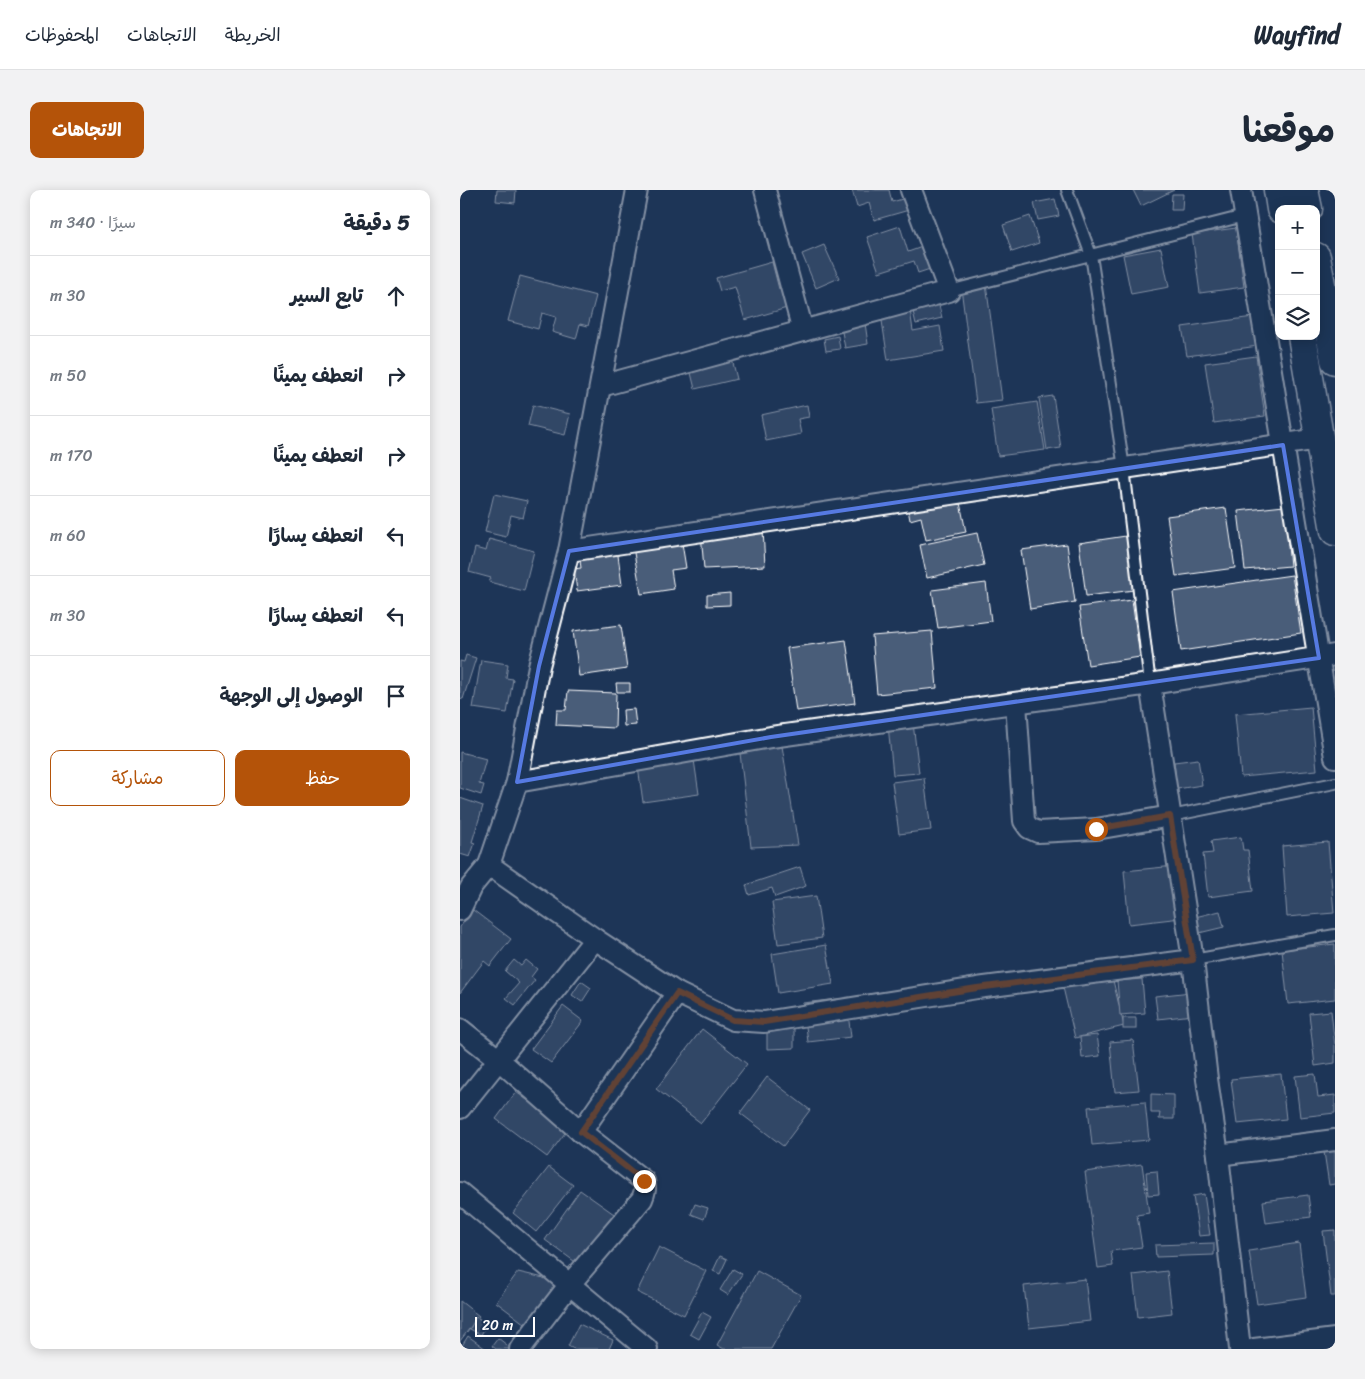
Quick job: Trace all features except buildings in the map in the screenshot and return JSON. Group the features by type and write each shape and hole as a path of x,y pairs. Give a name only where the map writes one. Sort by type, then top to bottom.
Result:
{"highway":[{"path":"1278,190 1280,205"},
{"path":"1304,190 1307,205"},
{"path":"1320,278 1335,357"},
{"path":"1303,340 1335,531"}],"street":[{"path":"460,910 466,884 489,865 517,782 539,666 569,551 637,190"},
{"path":"766,190 803,331"},
{"path":"601,386 949,291 911,190"},
{"path":"1241,190 1283,445 1327,657 1335,757"},
{"path":"569,551 1319,439"},
{"path":"517,782 771,737 1150,684 1327,657"},
{"path":"1150,684 1193,960 1240,1349"},
{"path":"1016,703 1024,821 1029,828 1038,832 1096,829 1170,816"},
{"path":"489,865 595,939 677,993 733,1020 764,1022 986,987 1193,960"},
{"path":"460,1108 595,939"},
{"path":"581,1132 677,993"},
{"path":"460,1030 498,1059 581,1132 644,1181 646,1192 642,1199 570,1284 520,1349"},
{"path":"1218,1155 1335,1140"},
{"path":"460,1193 647,1349"},
{"path":"1254,1349 1335,1339"}],"lane":[{"path":"1067,190 1091,254 1124,468 1150,684"},
{"path":"949,291 1244,216"},
{"path":"1170,816 1335,783"},
{"path":"1193,960 1335,935"}],"highlighted area":[{"path":"1283,445 1319,658 771,737 517,782 539,666 569,551"}],"route":[{"path":"644,1181 581,1132 677,993 733,1020 764,1022 977,988 1193,960 1170,816 1096,829"}]}
